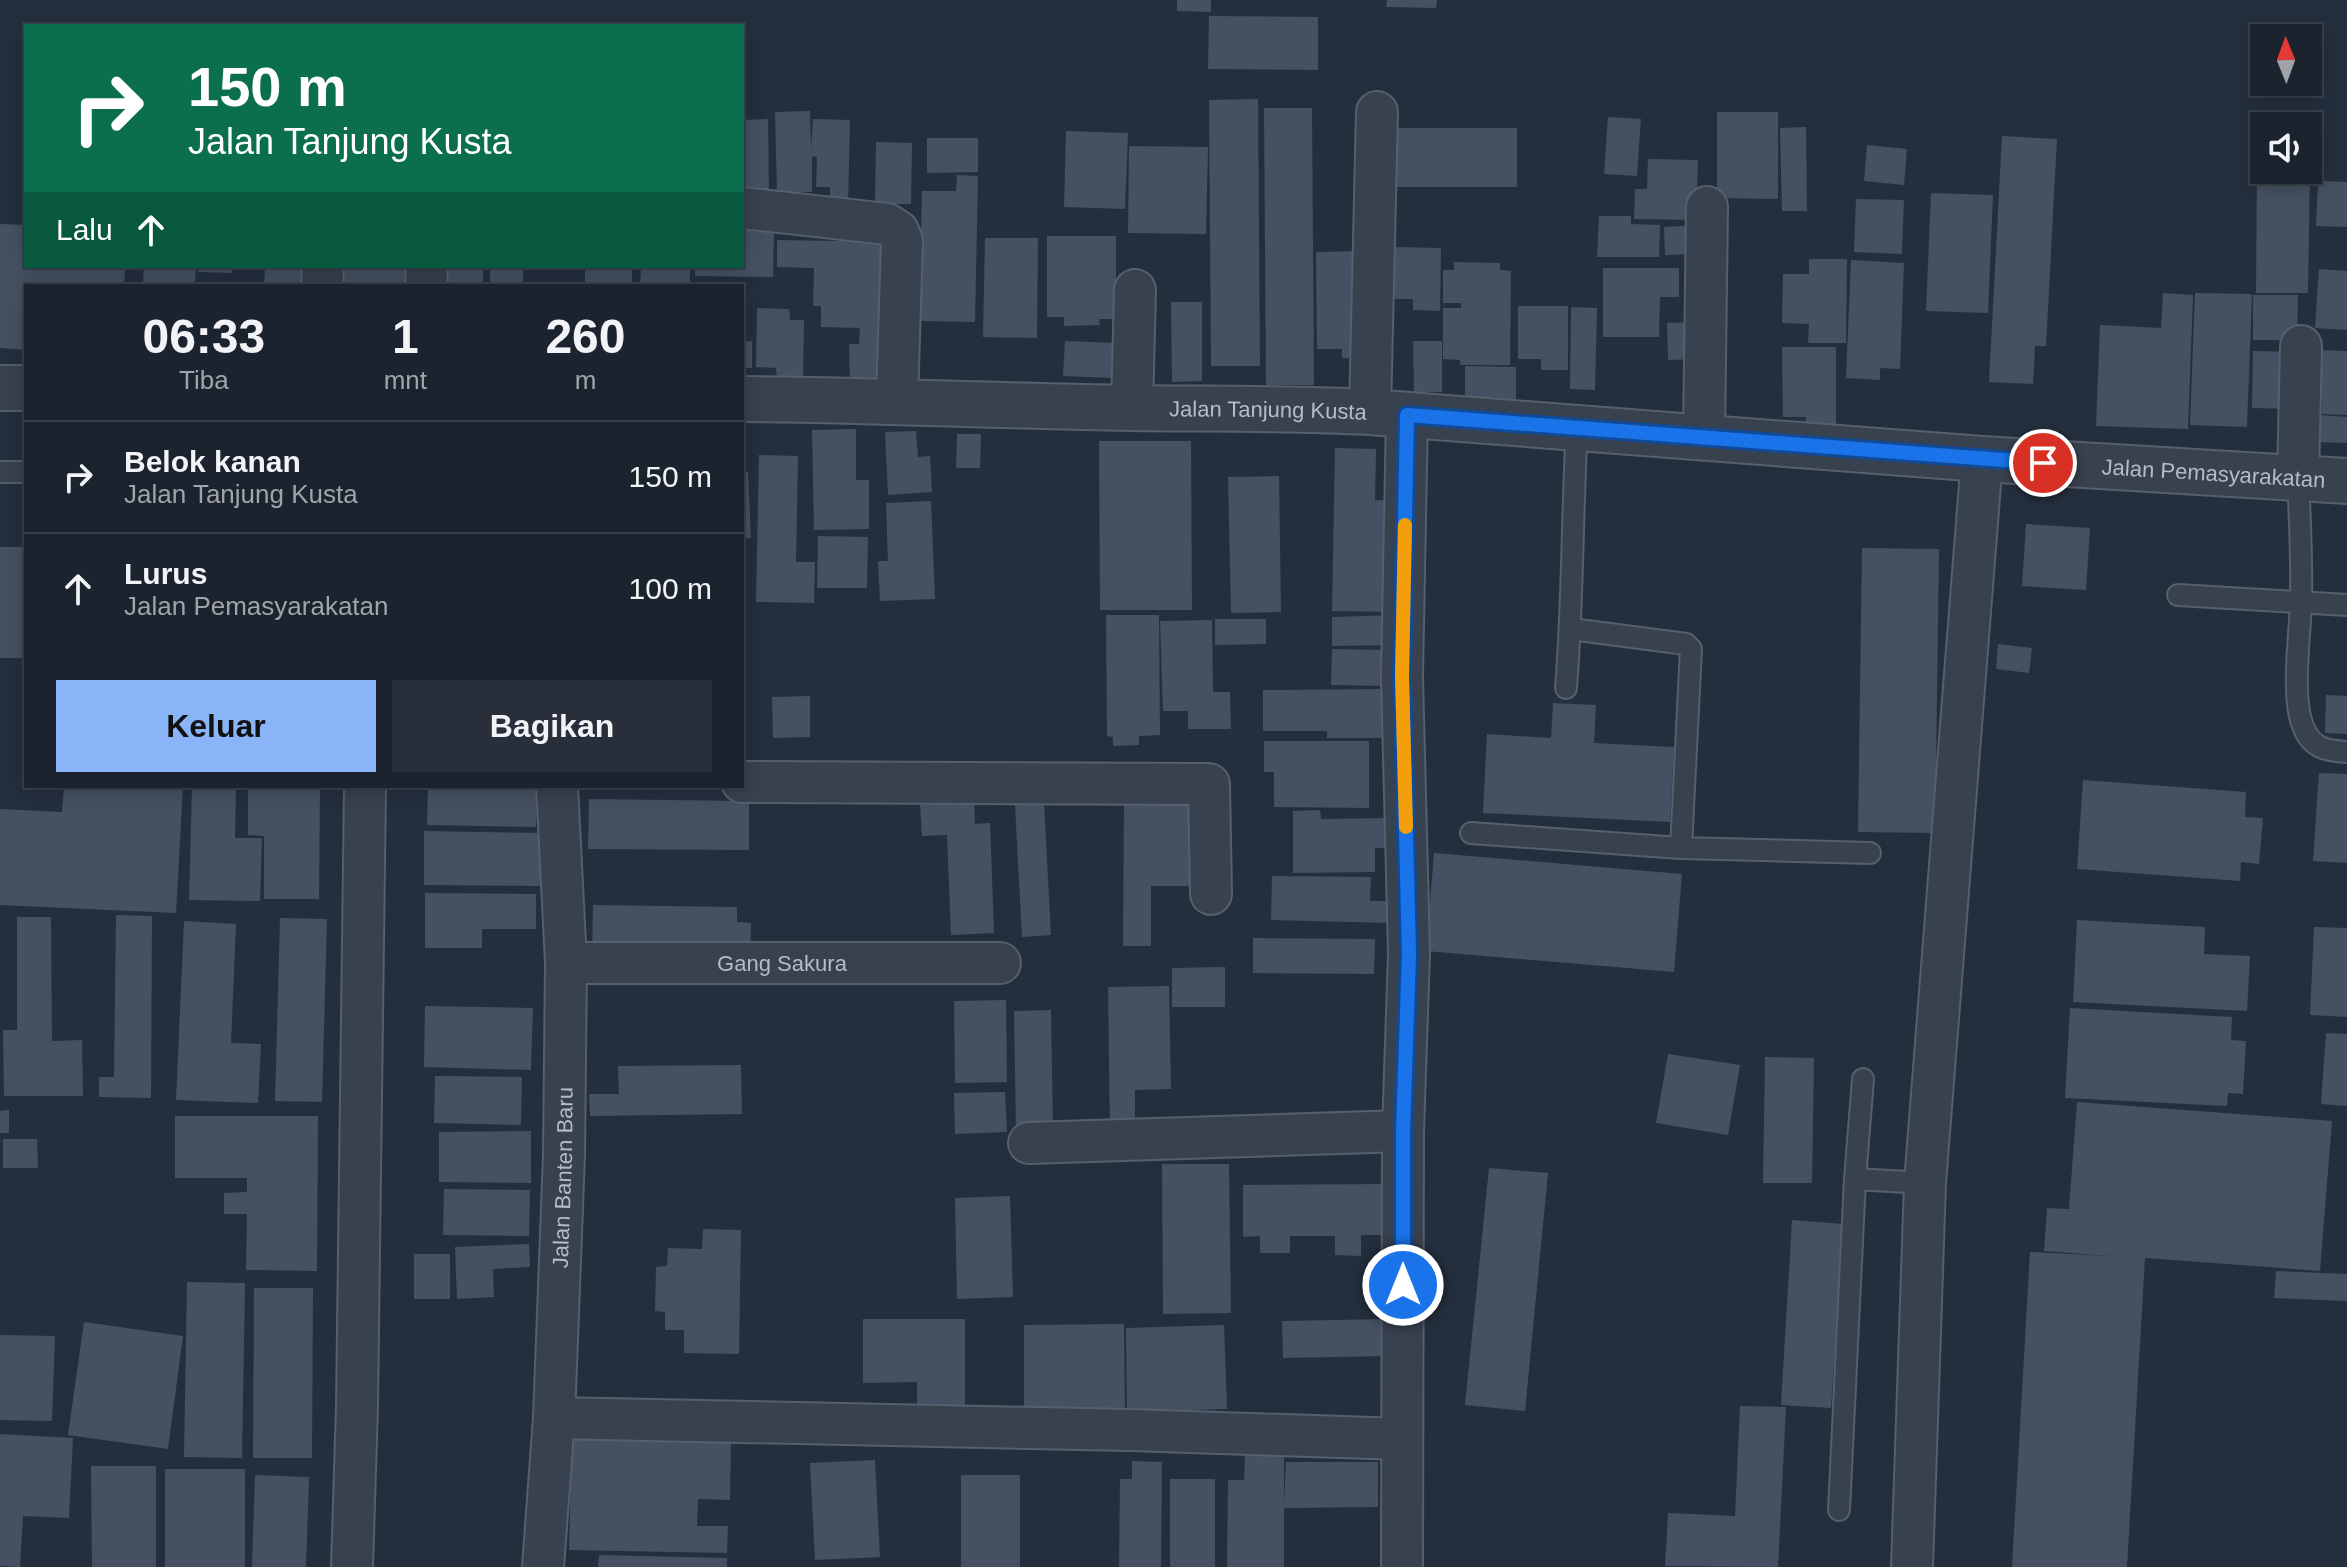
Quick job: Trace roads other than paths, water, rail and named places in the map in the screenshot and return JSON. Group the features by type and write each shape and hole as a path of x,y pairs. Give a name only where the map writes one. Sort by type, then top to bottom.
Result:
{"street":[{"path":"1377,112 1402,676 1409,954 1403,1131 1402,1567"},
{"path":"1704,437 1707,207"},
{"path":"744,208 887,224 898,231 902,241 897,400"},
{"path":"1132,408 1135,290"},
{"path":"2298,477 2301,346"},
{"path":"0,388 24,388"},
{"name":"Jalan Tanjung Kusta","path":"744,399 897,400 1132,408 1294,408 1577,426 1982,459"},
{"path":"1912,1567 1925,1183 1982,459"},
{"name":"Jalan Pemasyarakatan","path":"1982,459 2347,481"},
{"path":"744,782 1209,769 1211,894"},
{"path":"352,1567 365,788"},
{"name":"Jalan Banten Baru","path":"543,1567 554,1418 564,1155 566,963 557,788"},
{"name":"Gang Sakura","path":"566,963 1000,963"},
{"path":"1029,1143 1403,1131"},
{"path":"554,1418 1402,1439"}],"lane":[{"path":"1566,688 1571,629 1572,506 1577,426"},
{"path":"0,472 24,472"},
{"path":"2298,477 2301,602 2298,697 2302,725 2311,742 2326,751 2347,752"},
{"path":"2178,595 2347,605"},
{"path":"1571,629 1686,644 1691,649 1681,848"},
{"path":"1471,833 1681,848 1870,853"},
{"path":"1839,1510 1855,1179 1863,1079"},
{"path":"1855,1179 1925,1183"}]}
